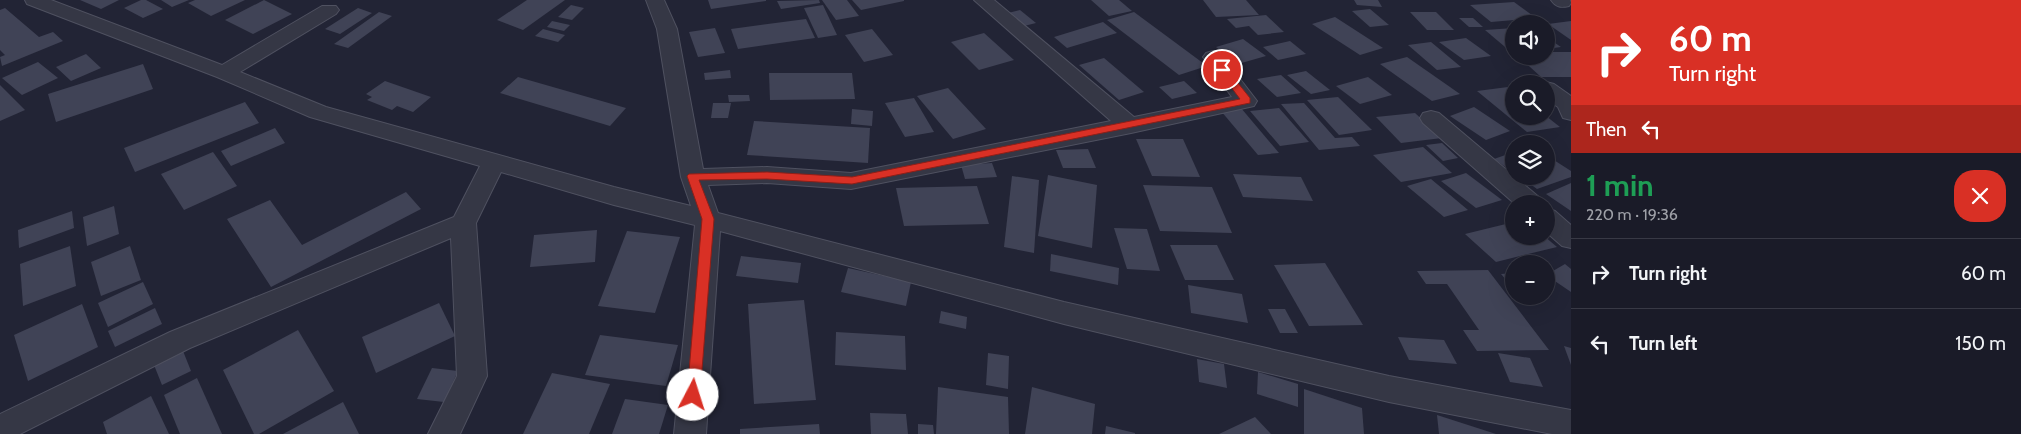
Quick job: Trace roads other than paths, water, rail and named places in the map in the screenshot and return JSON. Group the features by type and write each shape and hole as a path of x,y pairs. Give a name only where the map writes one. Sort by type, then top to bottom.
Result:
{"street":[{"path":"36,0 224,73 318,112 614,196 1064,313 1389,389 1571,424"},
{"path":"655,0 668,29 693,176 708,219 690,434"},
{"path":"983,0 1131,126"},
{"path":"224,73 329,10"},
{"path":"693,176 767,175 852,181 1131,126 1246,101 1213,57"},
{"path":"1555,95 1568,104 1571,113"},
{"path":"1430,118 1520,195"},
{"path":"444,434 472,376 463,223 494,162"},
{"path":"0,429 180,340 463,223"},
{"path":"1555,225 1571,238"}]}
